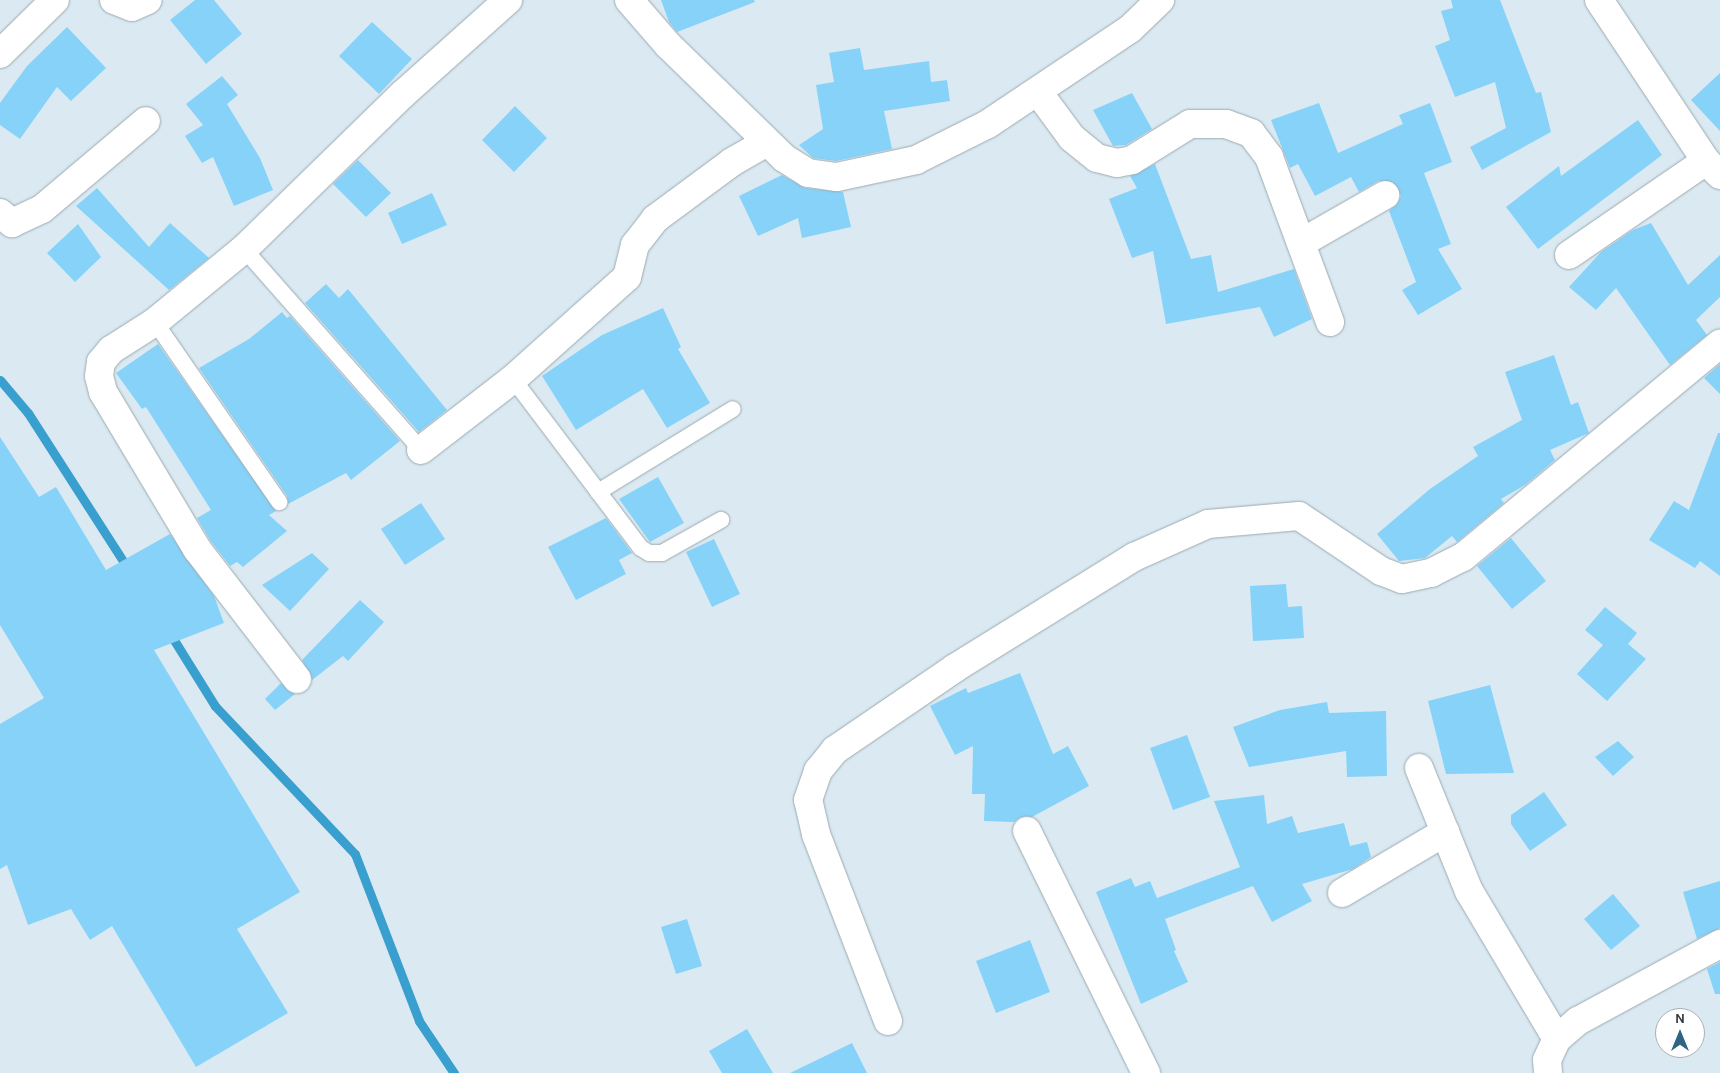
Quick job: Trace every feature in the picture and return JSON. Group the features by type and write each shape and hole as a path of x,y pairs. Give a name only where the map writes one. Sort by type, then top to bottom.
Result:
{"street":[{"path":"0,54 55,0"},
{"path":"114,0 132,7 148,0"},
{"path":"297,679 197,549 103,392 99,376 101,362 111,350 155,322 244,249 403,94 508,0"},
{"path":"630,0 668,45 784,158 808,173 837,177 916,160 988,124 1130,29 1160,0"},
{"path":"1568,256 1713,168 1599,0"},
{"path":"1038,92 1072,138 1098,158 1117,163 1132,160 1190,124 1226,124 1251,133 1269,157 1330,322"},
{"path":"0,213 12,223 42,209 146,121"},
{"path":"421,450 513,379 627,277 634,245 655,219 732,162 767,142"},
{"path":"1301,243 1385,195"},
{"path":"888,1021 816,834 808,800 818,771 835,750 955,668 1134,556 1208,524 1299,516 1381,571 1402,580 1431,573 1463,558 1720,344"},
{"path":"1419,768 1469,891 1557,1039"},
{"path":"1027,831 1146,1073"},
{"path":"1342,892 1445,832"},
{"path":"1548,1073 1547,1060 1557,1039 1578,1021 1720,944"}],"lane":[{"path":"244,249 421,450"},
{"path":"155,322 279,502"},
{"path":"513,379 641,548 649,553 662,553 721,520"},
{"path":"598,492 734,409"}],"building":[{"path":"195,0 214,0 242,34 206,64 170,20"},
{"path":"661,0 754,0 755,2 677,32 669,22"},
{"path":"1451,0 1500,0 1536,93 1541,92 1551,132 1482,170 1470,147 1506,128 1495,82 1455,97 1435,46 1450,40 1441,11 1453,8"},
{"path":"372,22 412,59 379,94 339,56"},
{"path":"67,27 106,68 71,101 57,87 20,139 0,125 0,103 27,66"},
{"path":"860,48 864,70 929,61 931,82 947,80 950,101 884,111 892,149 836,161 813,158 799,145 823,129 816,85 834,82 829,53"},
{"path":"1720,73 1720,131 1691,100"},
{"path":"222,76 238,95 227,104 260,158 273,190 234,206 213,157 202,163 185,136 203,125 186,104"},
{"path":"1132,93 1152,129 1126,145 1113,146 1093,110"},
{"path":"1319,103 1338,153 1403,124 1399,115 1430,103 1452,162 1424,173 1451,244 1438,249 1462,289 1418,315 1402,290 1416,282 1389,211 1398,203 1401,196 1393,182 1378,181 1359,192 1351,177 1315,196 1298,164 1290,168 1271,120"},
{"path":"515,106 547,138 514,172 482,140"},
{"path":"1638,120 1662,155 1538,249 1506,207 1559,166 1561,176"},
{"path":"358,160 391,193 366,217 333,184"},
{"path":"1155,164 1191,259 1211,255 1218,292 1294,269 1312,319 1274,337 1260,307 1166,324 1153,251 1132,258 1109,199 1137,188 1130,176"},
{"path":"782,175 805,188 843,192 851,227 802,238 798,218 758,236 739,196"},
{"path":"97,188 149,247 170,223 209,258 169,290 76,206"},
{"path":"432,193 447,225 402,244 388,213"},
{"path":"1651,223 1688,285 1720,255 1720,297 1696,320 1707,335 1670,365 1616,288 1596,310 1569,287 1601,252 1633,230"},
{"path":"78,224 101,257 75,282 47,253"},
{"path":"326,284 339,298 348,289 447,410 419,432 305,303"},
{"path":"663,308 681,347 678,349 710,403 667,428 643,389 576,430 542,376 602,335"},
{"path":"282,312 287,318 290,316 400,441 351,480 346,473 288,504 287,496 199,368 249,339"},
{"path":"158,344 276,511 269,515 287,531 243,567 237,562 230,566 210,540 197,518 211,510 146,407 142,409 116,373"},
{"path":"1554,355 1571,405 1578,402 1589,433 1550,450 1555,460 1525,485 1501,499 1504,503 1457,542 1452,536 1425,558 1399,561 1377,534 1430,489 1478,456 1473,447 1522,420 1505,372"},
{"path":"1720,364 1720,394 1704,378"},
{"path":"1718,433 1720,433 1720,576 1700,561 1695,568 1649,540 1674,501 1689,510"},
{"path":"0,437 39,497 56,487 106,570 170,534 214,596 224,623 154,650 300,892 237,929 288,1013 196,1067 112,926 90,940 71,909 28,925 7,865 0,869 0,724 44,698 0,625"},
{"path":"658,477 684,523 650,542 619,499"},
{"path":"421,503 445,539 405,565 381,529"},
{"path":"606,518 632,553 619,560 626,574 576,600 548,547"},
{"path":"1511,538 1546,581 1512,609 1477,566"},
{"path":"714,539 740,594 712,607 686,552"},
{"path":"312,553 329,569 290,611 262,585"},
{"path":"1286,584 1288,607 1302,606 1304,638 1253,641 1250,586"},
{"path":"360,600 384,622 348,661 343,656 312,680 302,660"},
{"path":"1605,607 1637,633 1628,644 1646,659 1607,701 1577,674 1603,645 1585,630"},
{"path":"1020,673 1053,754 1068,746 1089,786 1032,817 1021,817 1014,822 984,821 985,794 972,794 973,746 955,755 930,706 966,688 968,693"},
{"path":"281,683 295,694 275,710 265,699"},
{"path":"1490,685 1514,773 1446,774 1428,701"},
{"path":"1327,702 1329,713 1386,711 1387,776 1347,777 1346,751 1249,767 1233,727 1280,710"},
{"path":"1187,735 1210,797 1173,810 1150,748"},
{"path":"1618,741 1634,757 1613,776 1595,757"},
{"path":"1544,792 1567,825 1530,851 1511,824 1511,815"},
{"path":"1264,795 1267,824 1292,816 1298,833 1344,823 1350,846 1367,842 1371,857 1353,869 1302,884 1312,901 1272,922 1253,886 1165,919 1176,950 1174,951 1188,982 1141,1004 1096,892 1131,878 1135,887 1150,881 1157,898 1240,867 1214,801"},
{"path":"1720,881 1720,928 1697,939 1683,892"},
{"path":"1613,894 1640,926 1611,950 1584,919"},
{"path":"687,919 702,966 676,974 661,927"},
{"path":"1030,940 1050,992 996,1013 976,961"},
{"path":"1720,962 1720,994 1715,994 1707,969"},
{"path":"747,1029 773,1073 722,1073 709,1051"},
{"path":"852,1043 867,1073 790,1073"}],"waterway":[{"path":"0,380 28,413 128,569"},
{"path":"169,632 215,706 355,854 419,1021 454,1073"}]}
